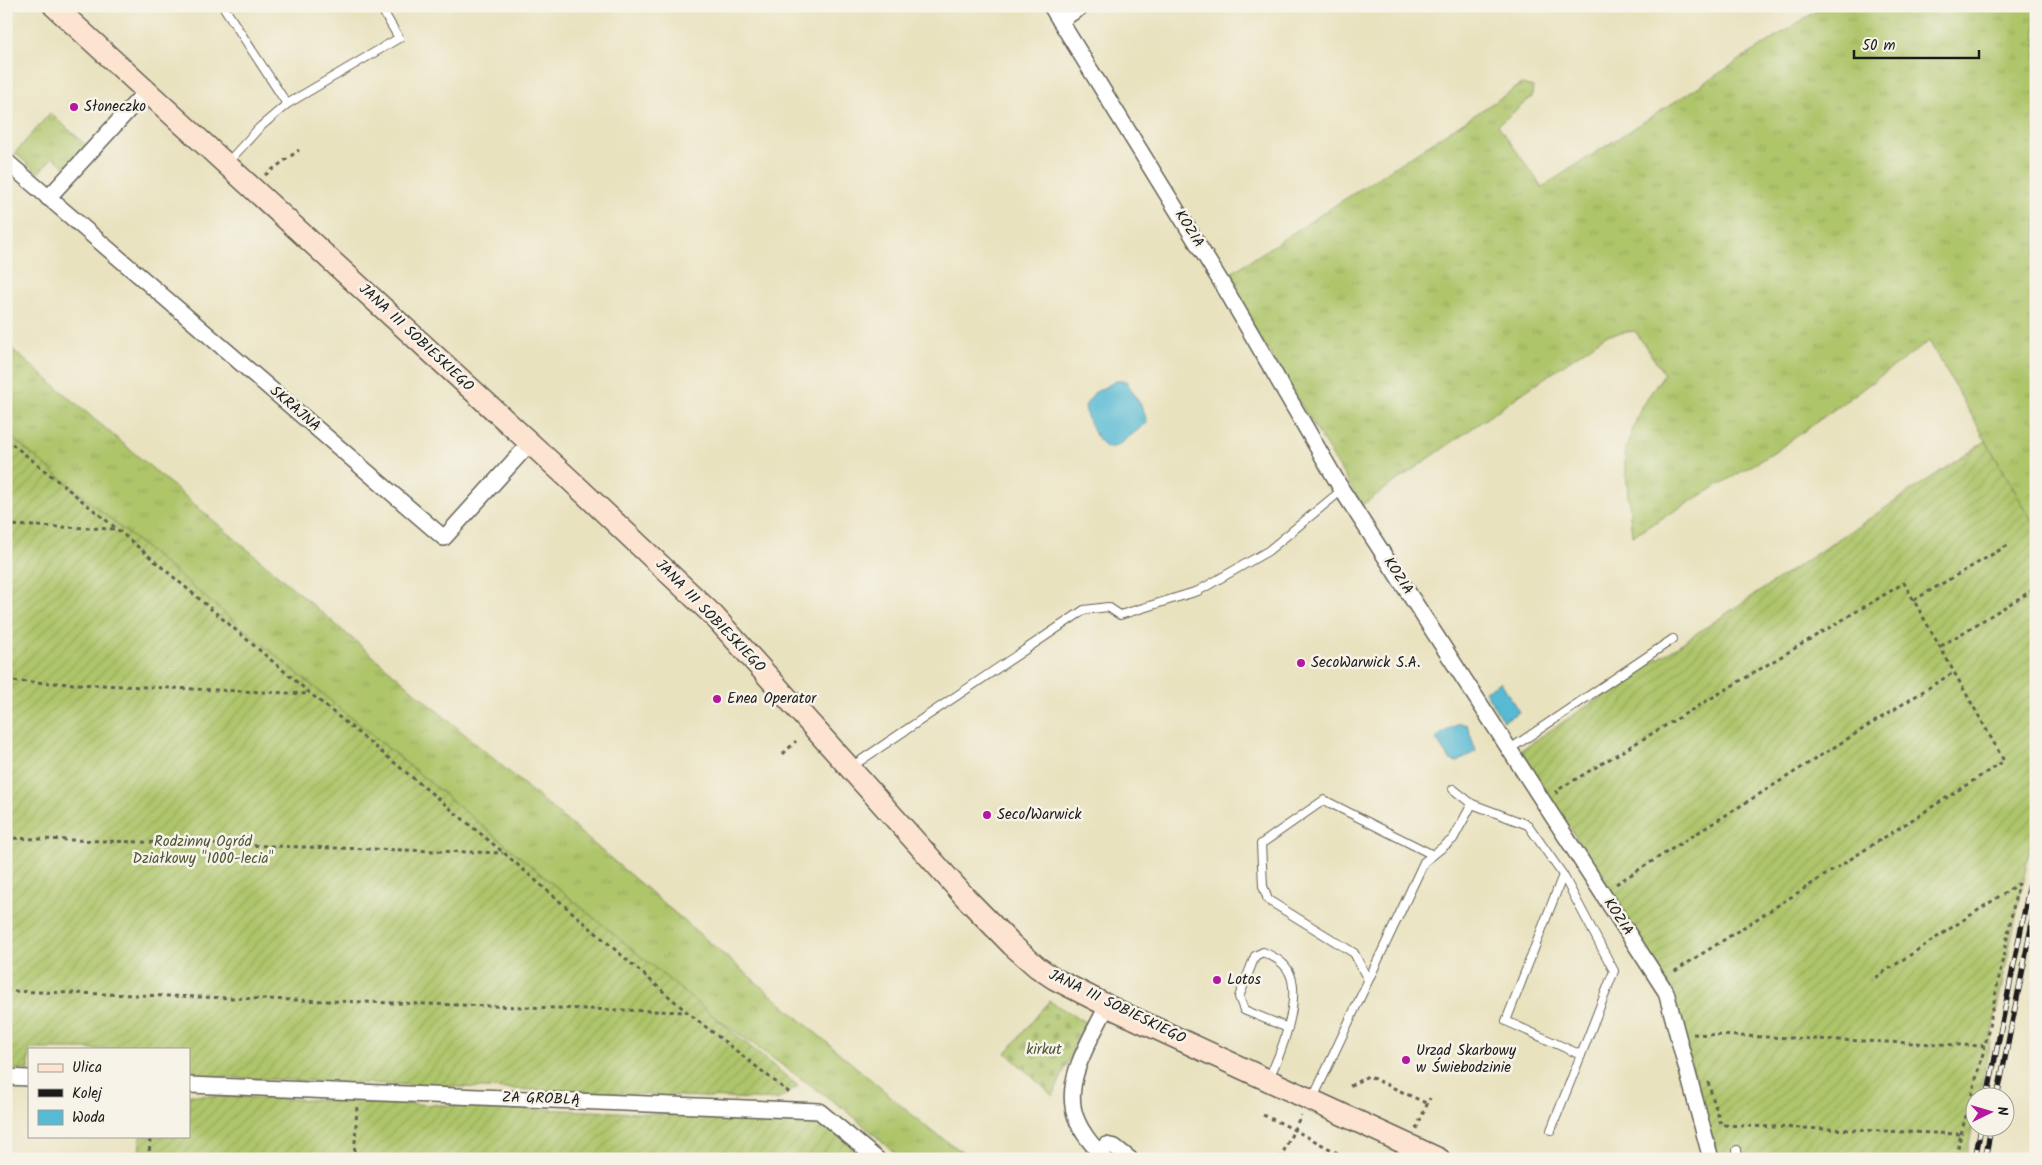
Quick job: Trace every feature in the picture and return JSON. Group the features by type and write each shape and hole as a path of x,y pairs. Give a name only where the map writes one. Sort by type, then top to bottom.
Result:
{"street":[{"name":"JANA III SOBIESKIEGO","path":"54,6 530,443 714,616 966,898 1036,967 1107,1006 1268,1079 1307,1107 1439,1159"},
{"name":"KOZIA","path":"1051,6 1226,290 1342,490 1666,992 1711,1159"},
{"path":"1060,21 1082,6"},
{"path":"48,198 147,90"},
{"name":"SKRAJNA","path":"6,161 444,538 530,443"},
{"path":"1107,1006 1080,1062 1074,1081 1073,1108 1081,1128 1102,1155 1106,1146 1115,1147 1130,1159"},
{"path":"6,1077 28,1078"},
{"name":"ZA GROBLĄ","path":"190,1085 818,1111"},
{"path":"818,1111 877,1159"}],"lane":[{"path":"222,6 287,104"},
{"path":"226,164 259,128 287,104 400,38 380,6"},
{"path":"850,767 1084,610 1108,607 1120,615 1198,591 1268,552 1342,490"},
{"path":"1510,749 1673,639"},
{"path":"1453,789 1472,804 1528,825 1563,875 1614,971 1551,1130"},
{"path":"1368,980 1354,953 1268,900 1263,886 1261,844 1324,800 1433,854"},
{"path":"1307,1107 1424,862 1453,840 1472,804"},
{"path":"1563,875 1506,1021 1581,1055"},
{"path":"1268,1079 1276,1063 1288,1028 1293,997 1290,974 1281,961 1263,952 1255,956 1239,997 1244,1010 1288,1028"},
{"path":"1738,1150 1738,1159"}],"path":[{"path":"263,177 299,150"},
{"path":"6,439 117,529 311,694 504,853 687,1012 787,1092 818,1111"},
{"path":"6,526 117,529"},
{"path":"1914,600 2010,544"},
{"path":"1562,800 1556,791 1904,583 2004,761 1671,974"},
{"path":"1941,646 2036,588"},
{"path":"1621,892 1616,884 1954,672"},
{"path":"6,681 311,694"},
{"path":"783,754 796,741"},
{"path":"6,838 504,853"},
{"path":"1872,980 2018,884 1985,1046 1956,1159"},
{"path":"1666,966 1676,981"},
{"path":"6,991 687,1012"},
{"path":"1691,1025 1696,1043"},
{"path":"1694,1034 1985,1046"},
{"path":"1350,1086 1368,1076 1428,1104"},
{"path":"1707,1079 1721,1125 1961,1134"},
{"path":"354,1159 358,1092"},
{"path":"1414,1134 1430,1098"},
{"path":"1280,1159 1307,1107"},
{"path":"1263,1115 1294,1129 1349,1159"},
{"path":"149,1159 150,1138"}],"green space":[{"path":"1824,6 2036,6 2036,528 1929,341 1775,452 1632,536 1624,453 1641,407 1664,374 1635,331 1606,335 1362,505 1226,281 1228,275 1522,84 1533,87 1532,97 1498,125 1542,187"},
{"path":"50,113 85,144 65,167 53,157 38,173 15,153"},
{"path":"6,344 930,1130 973,1159 902,1159 847,1111 695,1003 6,436"},
{"name":"Rodzinny Ogród Działkowy \"1000-lecia\"","path":"6,433 798,1086 778,1100 190,1076 190,1048 28,1048 28,1070 6,1069"},
{"path":"1986,441 2036,528 2036,818 1981,1088 1964,1088 1964,1138 1970,1138 1966,1159 1718,1159 1669,987 1521,750"},
{"name":"kirkut","path":"1049,1001 1085,1022 1053,1096 1006,1053"},
{"path":"190,1095 815,1120 825,1125 868,1159 139,1159 140,1138 190,1138"}],"water":[{"path":"1116,381 1126,381 1143,409 1147,423 1117,446 1106,448 1092,429 1085,406 1094,393"},
{"path":"1501,682 1519,712 1503,721 1485,691"},
{"path":"1460,723 1467,725 1476,751 1458,762 1450,760 1436,739"}],"railway":[{"path":"1989,1088 2036,854"},
{"path":"1999,1088 2036,903"},
{"path":"1975,1159 1979,1138"},
{"path":"1985,1159 1989,1138"}],"place":[{"name":"Słoneczko","path":"74,107"},
{"name":"SecoWarwick S.A.","path":"1301,663"},
{"name":"Enea Operator","path":"717,699"},
{"name":"Seco/Warwick","path":"987,815"},
{"name":"Lotos","path":"1217,980"},
{"name":"Urząd Skarbowy w Świebodzinie","path":"1406,1060"}]}
